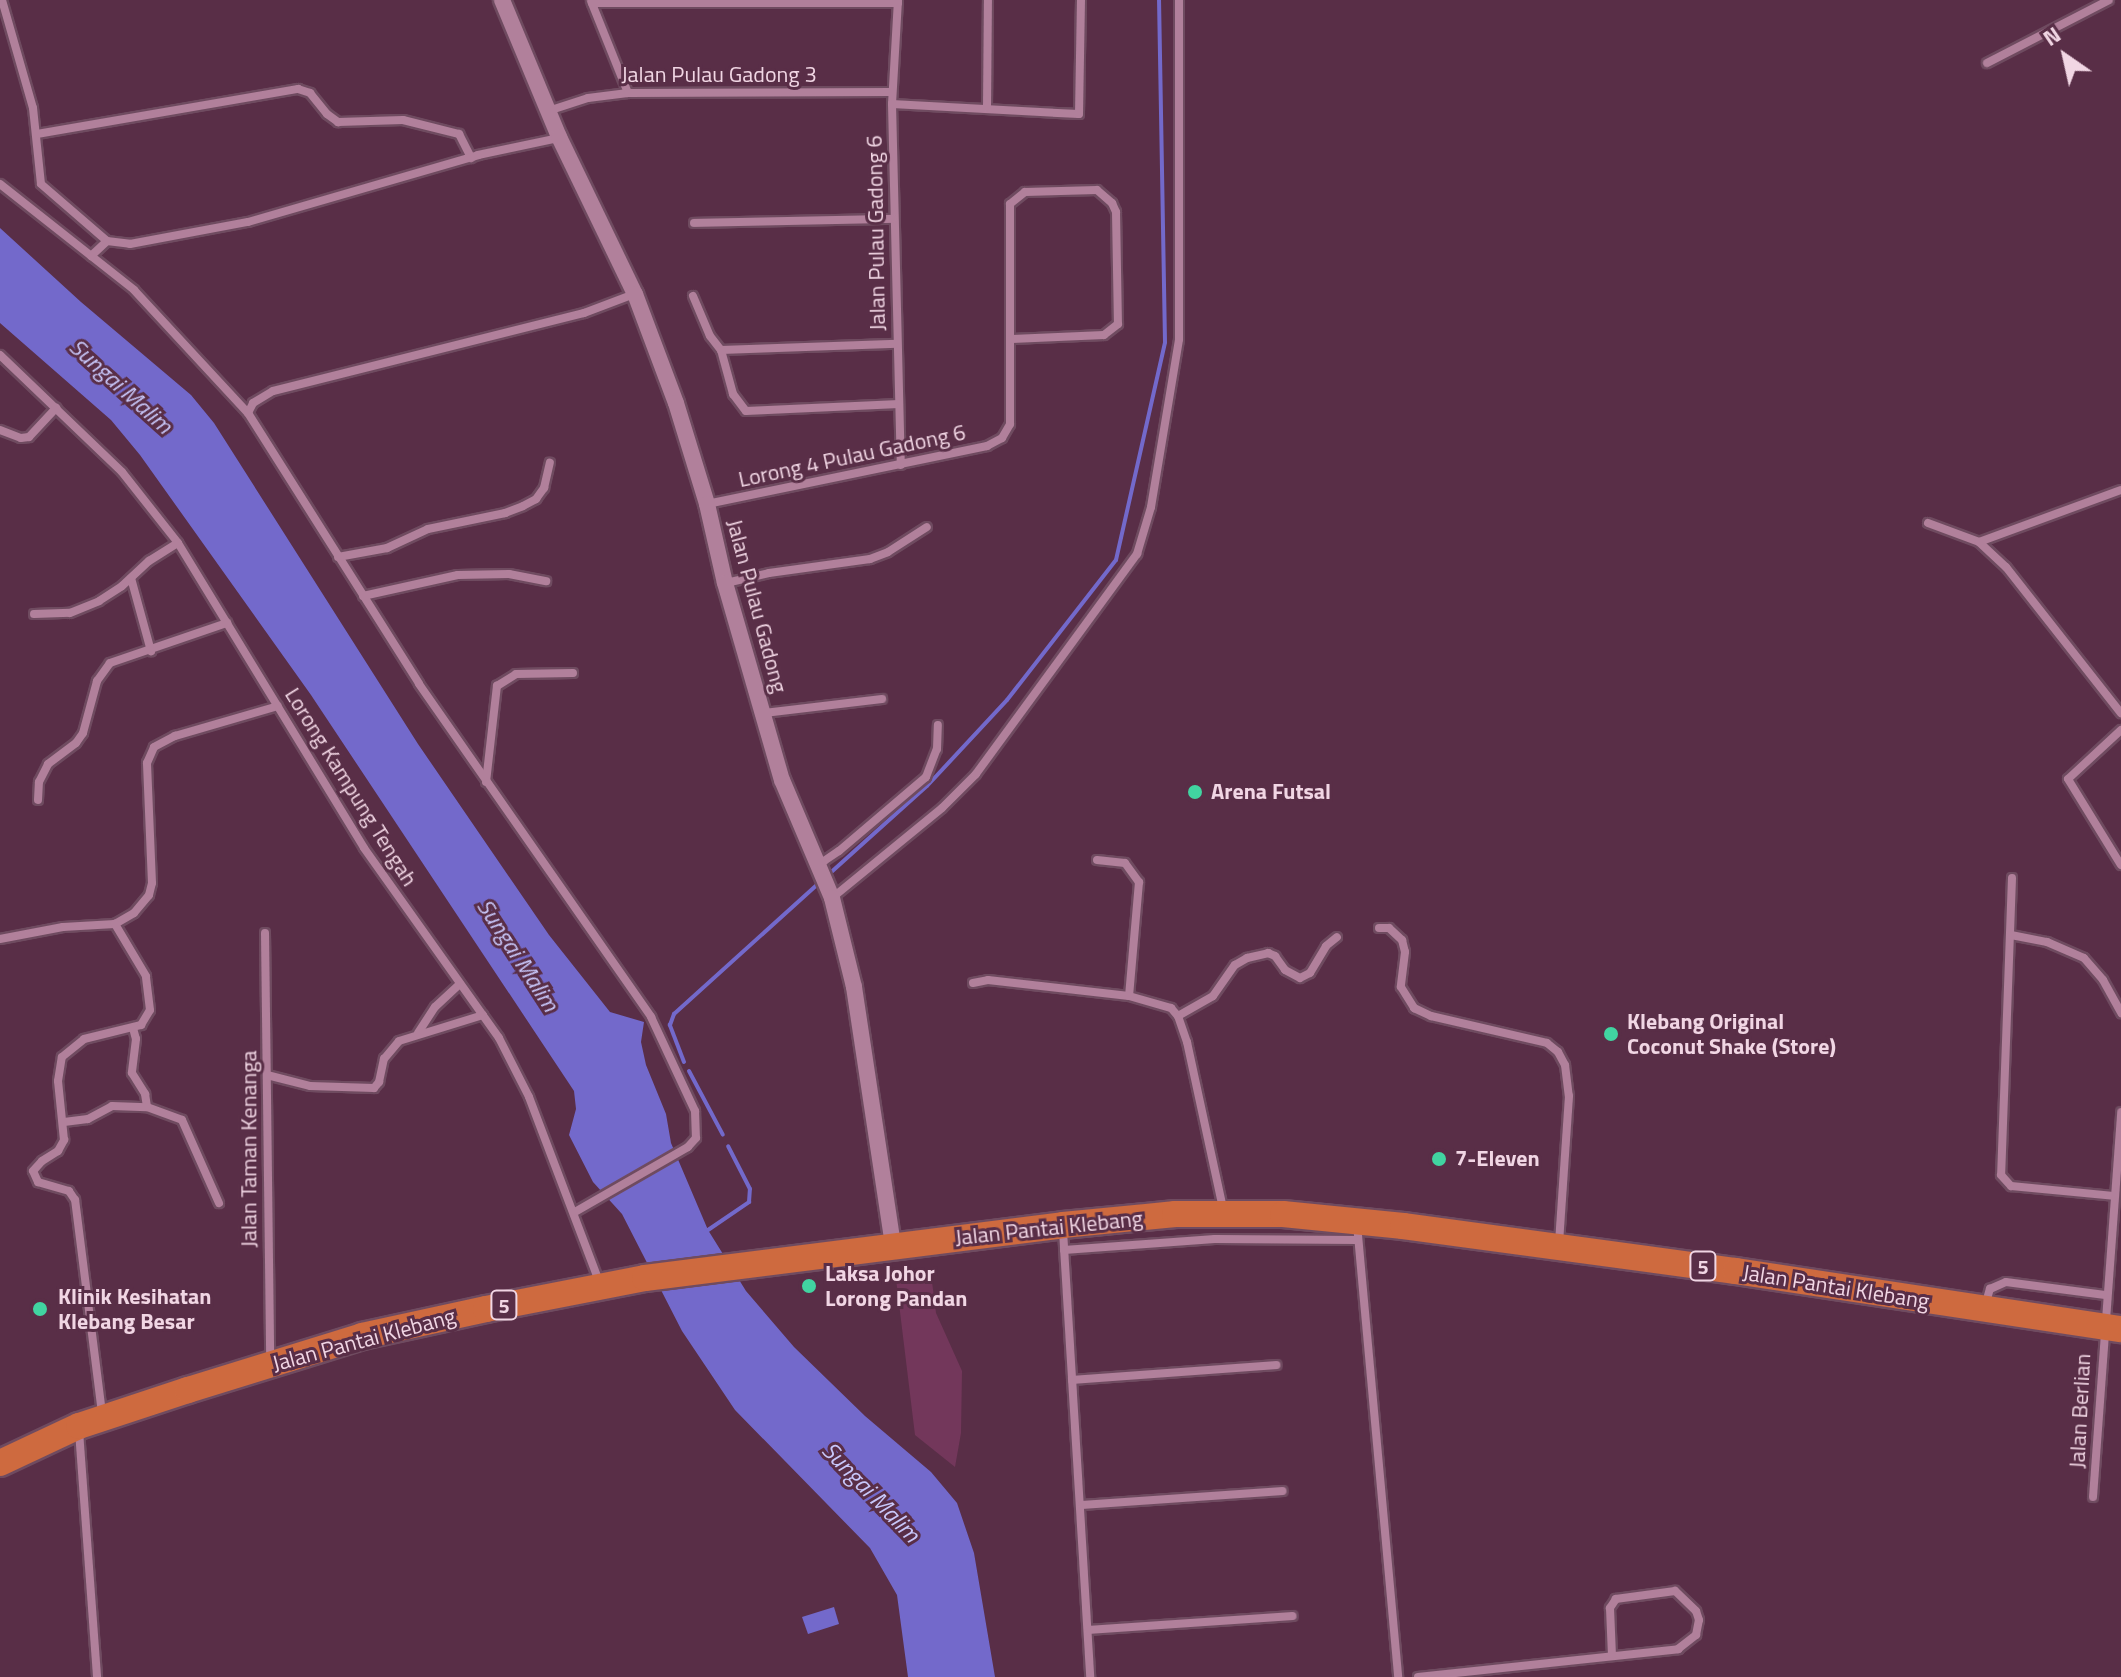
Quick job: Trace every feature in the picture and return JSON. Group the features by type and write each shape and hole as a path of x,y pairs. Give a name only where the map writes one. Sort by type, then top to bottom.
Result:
{"highway":[{"name":"Jalan Pantai Klebang","path":"0,1463 91,1422 362,1336 600,1286 893,1246 1063,1237 1224,1213 1357,1230 1559,1248 2112,1328"}],"main road":[{"name":"Jalan Pulau Gadong","path":"502,0 559,137 635,294 676,403 707,504 725,583 782,780 830,894 854,987 893,1246"}],"street":[{"path":"2,0 37,134 41,184 107,241 130,244 248,222 471,158 559,137"},
{"path":"987,108 988,0"},
{"path":"892,104 1079,114 1081,0"},
{"path":"830,894 942,808 976,774 1137,554 1151,507 1179,339 1179,0"},
{"path":"1987,63 2109,0"},
{"path":"628,93 592,2 898,1"},
{"name":"Jalan Pulau Gadong 6","path":"898,1 892,104 901,465"},
{"path":"37,134 298,89 310,93 338,122 403,120 459,134 471,158"},
{"name":"Jalan Pulau Gadong 3","path":"548,111 588,98 628,93 892,92"},
{"path":"0,184 91,256 163,319 248,413 486,783 651,1017 698,1120 696,1138 688,1147 575,1212"},
{"path":"1097,190 1105,195 1116,212 1118,324 1104,335 1012,339 1007,213 1015,197 1025,192 1097,190"},
{"path":"694,223 893,219"},
{"path":"91,256 107,241"},
{"path":"248,413 253,403 273,391 539,325 635,294"},
{"path":"693,296 710,336 721,350 733,394 746,411 899,404"},
{"name":"Lorong 4 Pulau Gadong 6","path":"707,504 987,446 1002,438 1010,424 1012,339"},
{"path":"721,350 897,344"},
{"name":"Lorong Kampung Tengah","path":"0,355 122,472 178,543 364,848 483,1015 517,1071 575,1212 600,1286"},
{"path":"0,430 21,438 29,437 56,408"},
{"path":"338,557 387,548 428,529 505,513 523,506 536,499 544,488 550,463"},
{"path":"1979,542 2121,490"},
{"path":"1928,523 1979,542 2015,578 2121,713"},
{"path":"725,583 769,573 870,559 888,552 927,527"},
{"path":"34,614 70,613 99,601 149,561 178,543"},
{"path":"363,596 471,574 509,574 546,581"},
{"path":"131,578 151,651"},
{"path":"38,800 39,782 48,764 76,743 83,733 102,671 110,663 227,623"},
{"path":"486,783 497,686 516,674 573,673"},
{"path":"764,713 882,699"},
{"path":"0,939 63,927 115,924 134,913 149,895 153,867 147,763 154,747 175,736 278,706"},
{"path":"817,866 926,777 937,749 938,725"},
{"path":"2121,730 2068,779 2087,815 2121,865"},
{"path":"1097,860 1125,863 1139,882 1129,996"},
{"path":"2012,878 2001,1175 2011,1186 2114,1196"},
{"path":"97,1677 91,1422 75,1200 69,1191 38,1182 33,1171 62,1147 64,1122 58,1081 62,1057 84,1039 133,1028 147,1018 149,989 140,964 115,924"},
{"path":"1379,928 1389,928 1402,940 1405,952 1401,987 1414,1008 1431,1016 1547,1043 1558,1052 1565,1065 1569,1096 1559,1248"},
{"name":"Jalan Taman Kenanga","path":"265,933 270,1365"},
{"path":"2011,935 2047,942 2084,958 2103,980 2121,1013"},
{"path":"1178,1016 1213,996 1235,965 1247,958 1268,953 1275,956 1291,975 1300,978 1310,973 1326,946 1337,937"},
{"path":"973,983 988,980 1129,996 1164,1005 1178,1016 1187,1042 1224,1213"},
{"path":"418,1033 435,1007 460,984"},
{"path":"267,1075 310,1086 374,1088 390,1049 418,1033 483,1015"},
{"path":"133,1028 136,1039 132,1073 145,1094 147,1107"},
{"path":"64,1122 88,1119 112,1106 147,1107 182,1120 219,1203"},
{"name":"Jalan Berlian","path":"2093,1497 2112,1328 2105,1295 2121,1112"},
{"path":"1090,1677 1082,1505 1063,1237 1215,1239 1357,1230 1398,1677"},
{"path":"1984,1309 1990,1289 2006,1282 2105,1295"},
{"path":"1072,1380 1276,1365"},
{"path":"1082,1505 1283,1491"},
{"path":"1418,1677 1612,1655 1685,1646 1698,1628 1696,1611 1675,1591 1616,1599 1610,1608 1612,1655"},
{"path":"1088,1630 1293,1616"}],"shaded area":[{"path":"931,1274 936,1313 962,1371 961,1433 955,1467 915,1435 896,1279"}],"water":[{"name":"Sungai Malim","path":"0,228 191,395 214,423 418,744 549,935 610,1012 644,1022 641,1042 646,1065 666,1114 671,1143 708,1230 746,1291 794,1347 865,1416 931,1472 957,1503 974,1553 995,1677 908,1677 897,1595 870,1548 735,1410 682,1331 622,1214 593,1182 569,1135 576,1109 574,1091 311,695 140,455 111,420 0,323"},
{"path":"834,1607 839,1624 808,1634 802,1617"}],"waterway":[{"path":"828,875 927,786 1007,700 1116,560 1165,342 1159,0"},
{"path":"684,1062 670,1025 674,1014 821,881"},
{"path":"689,1071 723,1135"},
{"path":"708,1230 749,1202 750,1189 728,1146"}],"place":[{"name":"Arena Futsal","path":"1195,792"},
{"name":"Klebang Original Coconut Shake (Store)","path":"1611,1034"},
{"name":"7-Eleven","path":"1439,1159"},
{"name":"Laksa Johor Lorong Pandan","path":"809,1286"},
{"name":"Klinik Kesihatan Klebang Besar","path":"40,1309"}]}
